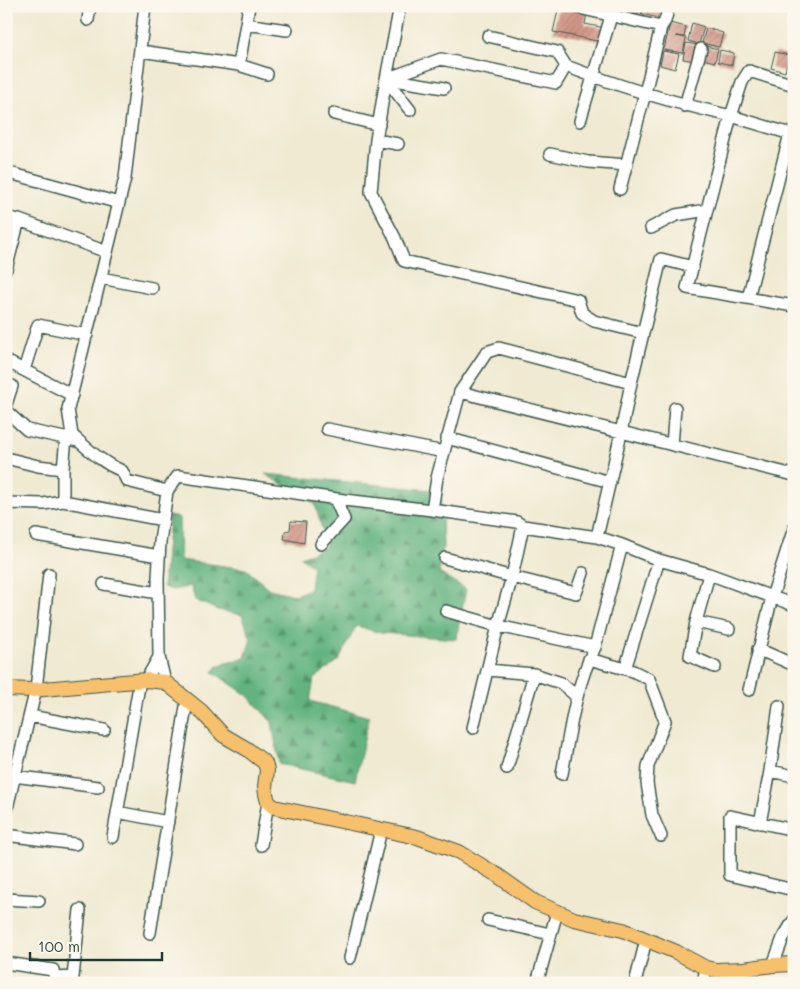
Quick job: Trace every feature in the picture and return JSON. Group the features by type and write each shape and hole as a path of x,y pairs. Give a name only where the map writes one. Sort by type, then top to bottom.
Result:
{"main road":[{"path":"6,689 36,690 143,680 164,682 202,711 223,735 247,749 265,763 267,770 265,787 268,802 274,807 417,837 459,852 497,875 535,902 556,912 574,920 623,930 676,952 706,968 743,976 773,965 792,961"}],"street":[{"path":"88,20 90,6"},
{"path":"64,501 63,469 72,440 68,408 125,178 145,6"},
{"path":"239,65 249,6"},
{"path":"400,6 376,140 371,192 395,238 404,261 578,300 582,313 594,321 644,333"},
{"path":"620,189 668,6"},
{"path":"579,8 613,11 661,27"},
{"path":"580,122 613,11"},
{"path":"246,24 287,30"},
{"path":"488,36 557,52 566,66 594,77 686,106 731,116 792,134 748,298"},
{"path":"686,106 701,50"},
{"path":"140,51 239,65 267,74"},
{"path":"386,79 441,60 556,83 566,66"},
{"path":"794,85 749,71 742,82 731,116 688,288 794,306"},
{"path":"386,79 444,88"},
{"path":"386,79 410,110"},
{"path":"334,114 379,125"},
{"path":"376,140 398,144"},
{"path":"550,154 588,162 626,165"},
{"path":"6,172 119,203"},
{"path":"652,228 676,215 707,210"},
{"path":"6,217 107,252"},
{"path":"6,270 19,220"},
{"path":"597,537 631,382 661,259 693,267"},
{"path":"101,278 152,288"},
{"path":"24,370 38,325 87,335"},
{"path":"432,510 437,478 460,392 487,352 499,348 631,382"},
{"path":"6,361 72,395"},
{"path":"6,384 12,386 7,413 27,430 72,440 107,464 122,471 127,481 167,491"},
{"path":"460,392 794,475"},
{"path":"672,445 675,408"},
{"path":"327,429 444,452"},
{"path":"447,438 610,482"},
{"path":"6,458 38,466 63,469"},
{"path":"164,682 159,657 159,556 167,491 178,476 335,499 517,522 523,526 597,537 659,560 709,574 794,606"},
{"path":"322,544 344,519 335,499"},
{"path":"6,503 43,504 64,501 163,520"},
{"path":"473,728 512,577 523,526"},
{"path":"749,690 772,597 794,528"},
{"path":"36,535 159,556"},
{"path":"562,774 576,696 595,647 622,545"},
{"path":"445,558 576,593 583,573"},
{"path":"625,669 659,560"},
{"path":"6,812 10,776 30,716 36,690 49,574"},
{"path":"709,574 696,622 690,656 715,667"},
{"path":"104,584 158,593"},
{"path":"446,611 498,626 595,647"},
{"path":"696,622 729,629"},
{"path":"758,649 794,665"},
{"path":"113,837 143,680 159,657"},
{"path":"589,659 625,669 648,679 664,721 648,766 647,783 652,816 661,836"},
{"path":"488,670 534,674 560,683 576,696"},
{"path":"507,768 534,674"},
{"path":"150,933 187,700"},
{"path":"760,823 770,771 779,706"},
{"path":"30,716 104,730"},
{"path":"770,771 794,776"},
{"path":"10,776 98,787"},
{"path":"262,845 268,802"},
{"path":"117,812 168,822"},
{"path":"794,830 730,816 730,875 794,890"},
{"path":"350,958 381,830"},
{"path":"6,834 75,844"},
{"path":"6,900 39,901"},
{"path":"6,963 53,970 55,980 72,977 80,910"},
{"path":"537,983 556,912"},
{"path":"488,920 550,934"},
{"path":"773,965 783,938 794,920"},
{"path":"635,983 646,940"},
{"path":"703,983 706,968"}],"green space":[{"path":"265,474 441,491 443,547 439,573 466,589 456,639 381,633 356,626 339,660 314,679 310,701 369,717 355,781 279,764 272,722 247,695 213,672 219,665 245,658 251,639 242,615 218,610 195,600 191,586 173,590 163,587 169,516 179,518 180,560 246,569 269,589 295,595 310,589 313,566 301,557 326,547 315,504"}],"building":[{"path":"559,6 577,8 587,13 585,24 605,28 602,42 553,32"},
{"path":"627,6 643,6 641,15 626,12"},
{"path":"644,6 665,8 662,19 642,14"},
{"path":"670,23 686,27 684,37 676,36 686,38 683,53 664,50"},
{"path":"692,23 704,27 699,44 688,41"},
{"path":"706,28 723,33 719,47 702,43"},
{"path":"686,43 698,45 695,61 683,59"},
{"path":"706,46 718,49 715,62 702,59"},
{"path":"720,50 734,53 732,65 718,62"},
{"path":"663,51 679,54 675,69 660,65"},
{"path":"775,52 789,55 785,72 771,68"},
{"path":"791,61 794,62 794,73 789,73"},
{"path":"291,521 306,522 304,543 284,539 285,531 290,530"}]}
